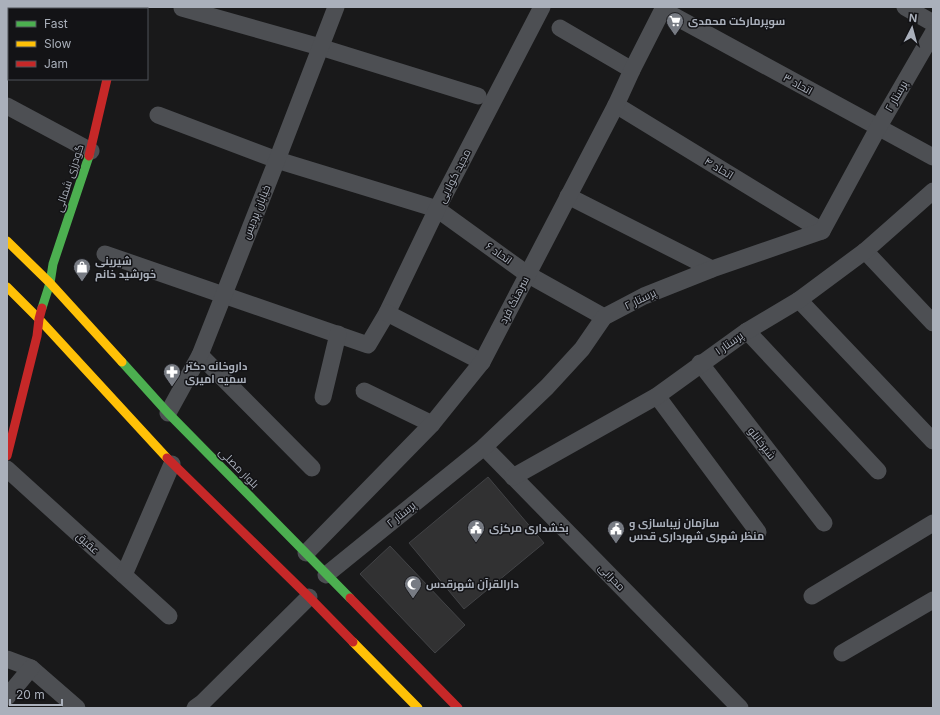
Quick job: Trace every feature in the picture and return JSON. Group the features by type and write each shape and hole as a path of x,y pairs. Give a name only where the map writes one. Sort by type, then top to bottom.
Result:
{"main road":[{"name":"گودرزی شمالی","path":"7,456 10,424 38,336 39,319 50,283 53,264 92,151 107,80"},
{"name":"بلوار مصلی","path":"7,241 50,283 168,413 306,553 324,578 458,708"},
{"path":"7,287 39,319 172,464 311,594 418,708"}],"street":[{"name":"خیابان پردیس","path":"168,413 200,355 336,7"},
{"name":"مجید کولایی","path":"338,334 368,345 387,314 437,210 542,7"},
{"path":"905,7 933,23"},
{"path":"182,8 320,47 478,96"},
{"name":"سرهنگ فرد","path":"306,553 432,424 482,362 616,105 663,9"},
{"name":"اتحاد ۳","path":"663,9 933,157"},
{"path":"560,28 632,70"},
{"name":"پرستار ۲","path":"324,578 484,447 547,387 582,348 604,317 644,296 712,269 822,231 878,128 933,33"},
{"name":"اتحاد ۴","path":"616,105 822,231"},
{"path":"7,106 92,151"},
{"name":"اتحاد ۶","path":"158,115 277,160 437,210 527,274 604,317"},
{"name":"پرستار ۱","path":"513,477 657,396 700,363 747,331 799,300 865,251 933,191"},
{"path":"568,196 712,269"},
{"path":"865,251 933,323"},
{"path":"105,254 338,334 323,397"},
{"path":"799,300 933,441"},
{"path":"387,314 482,362"},
{"path":"747,331 878,471"},
{"path":"200,355 312,468"},
{"name":"شیرخانلو","path":"700,363 824,522"},
{"path":"364,391 432,424"},
{"path":"657,396 758,532"},
{"name":"محرابی","path":"484,447 740,708"},
{"path":"124,575 172,464"},
{"name":"عقیق","path":"7,469 169,616"},
{"path":"812,596 933,523"},
{"path":"202,706 311,594"},
{"path":"842,653 933,600"},
{"path":"7,659 31,668 77,708"},
{"path":"7,697 31,668"}],"building":[{"name":"بخشداری مرکزی","path":"488,477 544,543 464,609 409,543"},
{"name":"دارالقرآن شهرقدس","path":"390,546 465,625 435,653 360,574"}],"traffic: fast":[{"path":"42,308 50,283 53,264 89,156"},
{"path":"122,362 168,413 350,598"}],"traffic: slow":[{"path":"7,241 50,283 122,362"},
{"path":"7,287 39,319 167,458"},
{"path":"353,642 418,708"}],"traffic: jam":[{"path":"89,156 107,80"},
{"path":"7,456 37,336 42,308"},
{"path":"167,458 353,642"},
{"path":"350,598 458,708"}],"place":[{"name":"سوپرمارکت محمدی","path":"675,36"},
{"name":"شیرینی خورشید خانم","path":"82,282"},
{"name":"داروخانه دکتر سمیه امیری","path":"172,387"},
{"name":"بخشداری مرکزی","path":"476,543"},
{"name":"سازمان زیباسازی و منظر شهری شهرداری قدس","path":"616,544"},
{"name":"دارالقرآن شهرقدس","path":"413,599"}]}
